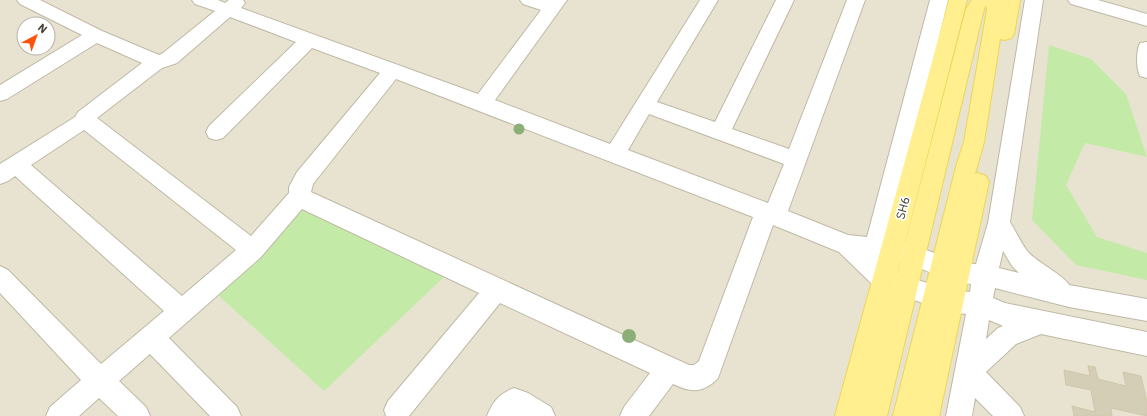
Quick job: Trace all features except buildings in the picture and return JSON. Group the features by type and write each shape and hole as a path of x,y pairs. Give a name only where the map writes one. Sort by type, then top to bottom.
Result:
{"main road":[{"name":"SH6","path":"848,416 880,261 958,0"},
{"path":"874,416 976,9 981,0"},
{"path":"950,269 967,163 974,142 996,10 994,0"},
{"path":"906,416 943,298 986,145 1012,0"},
{"path":"926,416 943,298"}],"street":[{"path":"26,0 96,35 157,62"},
{"path":"201,0 234,5 309,40 482,103 847,245 880,261 906,287 943,298 981,304 1002,314 1147,344"},
{"path":"482,103 556,4 529,0"},
{"path":"615,154 709,0"},
{"path":"720,132 785,0"},
{"path":"300,196 306,201 668,369 688,378 697,378 704,375 709,369 770,214 795,160 856,0"},
{"path":"880,261 939,0"},
{"path":"959,416 981,304 985,275 999,223 1034,0"},
{"path":"1077,0 1147,20"},
{"path":"85,116 157,62 170,58 234,5"},
{"path":"0,94 96,35"},
{"path":"216,132 309,40"},
{"path":"1146,71 1147,48"},
{"path":"59,416 253,250 300,196 300,188 305,178 393,70"},
{"path":"645,105 795,160"},
{"path":"182,311 8,170 80,123 89,123 253,250"},
{"path":"999,223 1020,259 1039,276 1069,296"},
{"path":"880,261 914,255 950,269 985,275 1069,296 1147,310"},
{"path":"0,277 100,381 137,416"},
{"path":"397,410 497,290"},
{"path":"968,372 1007,336 1040,322"},
{"path":"151,337 228,416"},
{"path":"633,416 668,369"},
{"path":"968,372 1011,416"},
{"path":"500,416 505,408 514,401 519,402 542,416"}],"shaded area":[{"path":"0,0 1147,0 1147,416 0,416"}],"green space":[{"path":"1049,45 1091,59 1126,94 1147,157 1085,143 1066,185 1097,237 1147,253 1147,280 1076,265 1032,220"},
{"path":"301,206 446,275 324,391 218,295 264,252"}]}
